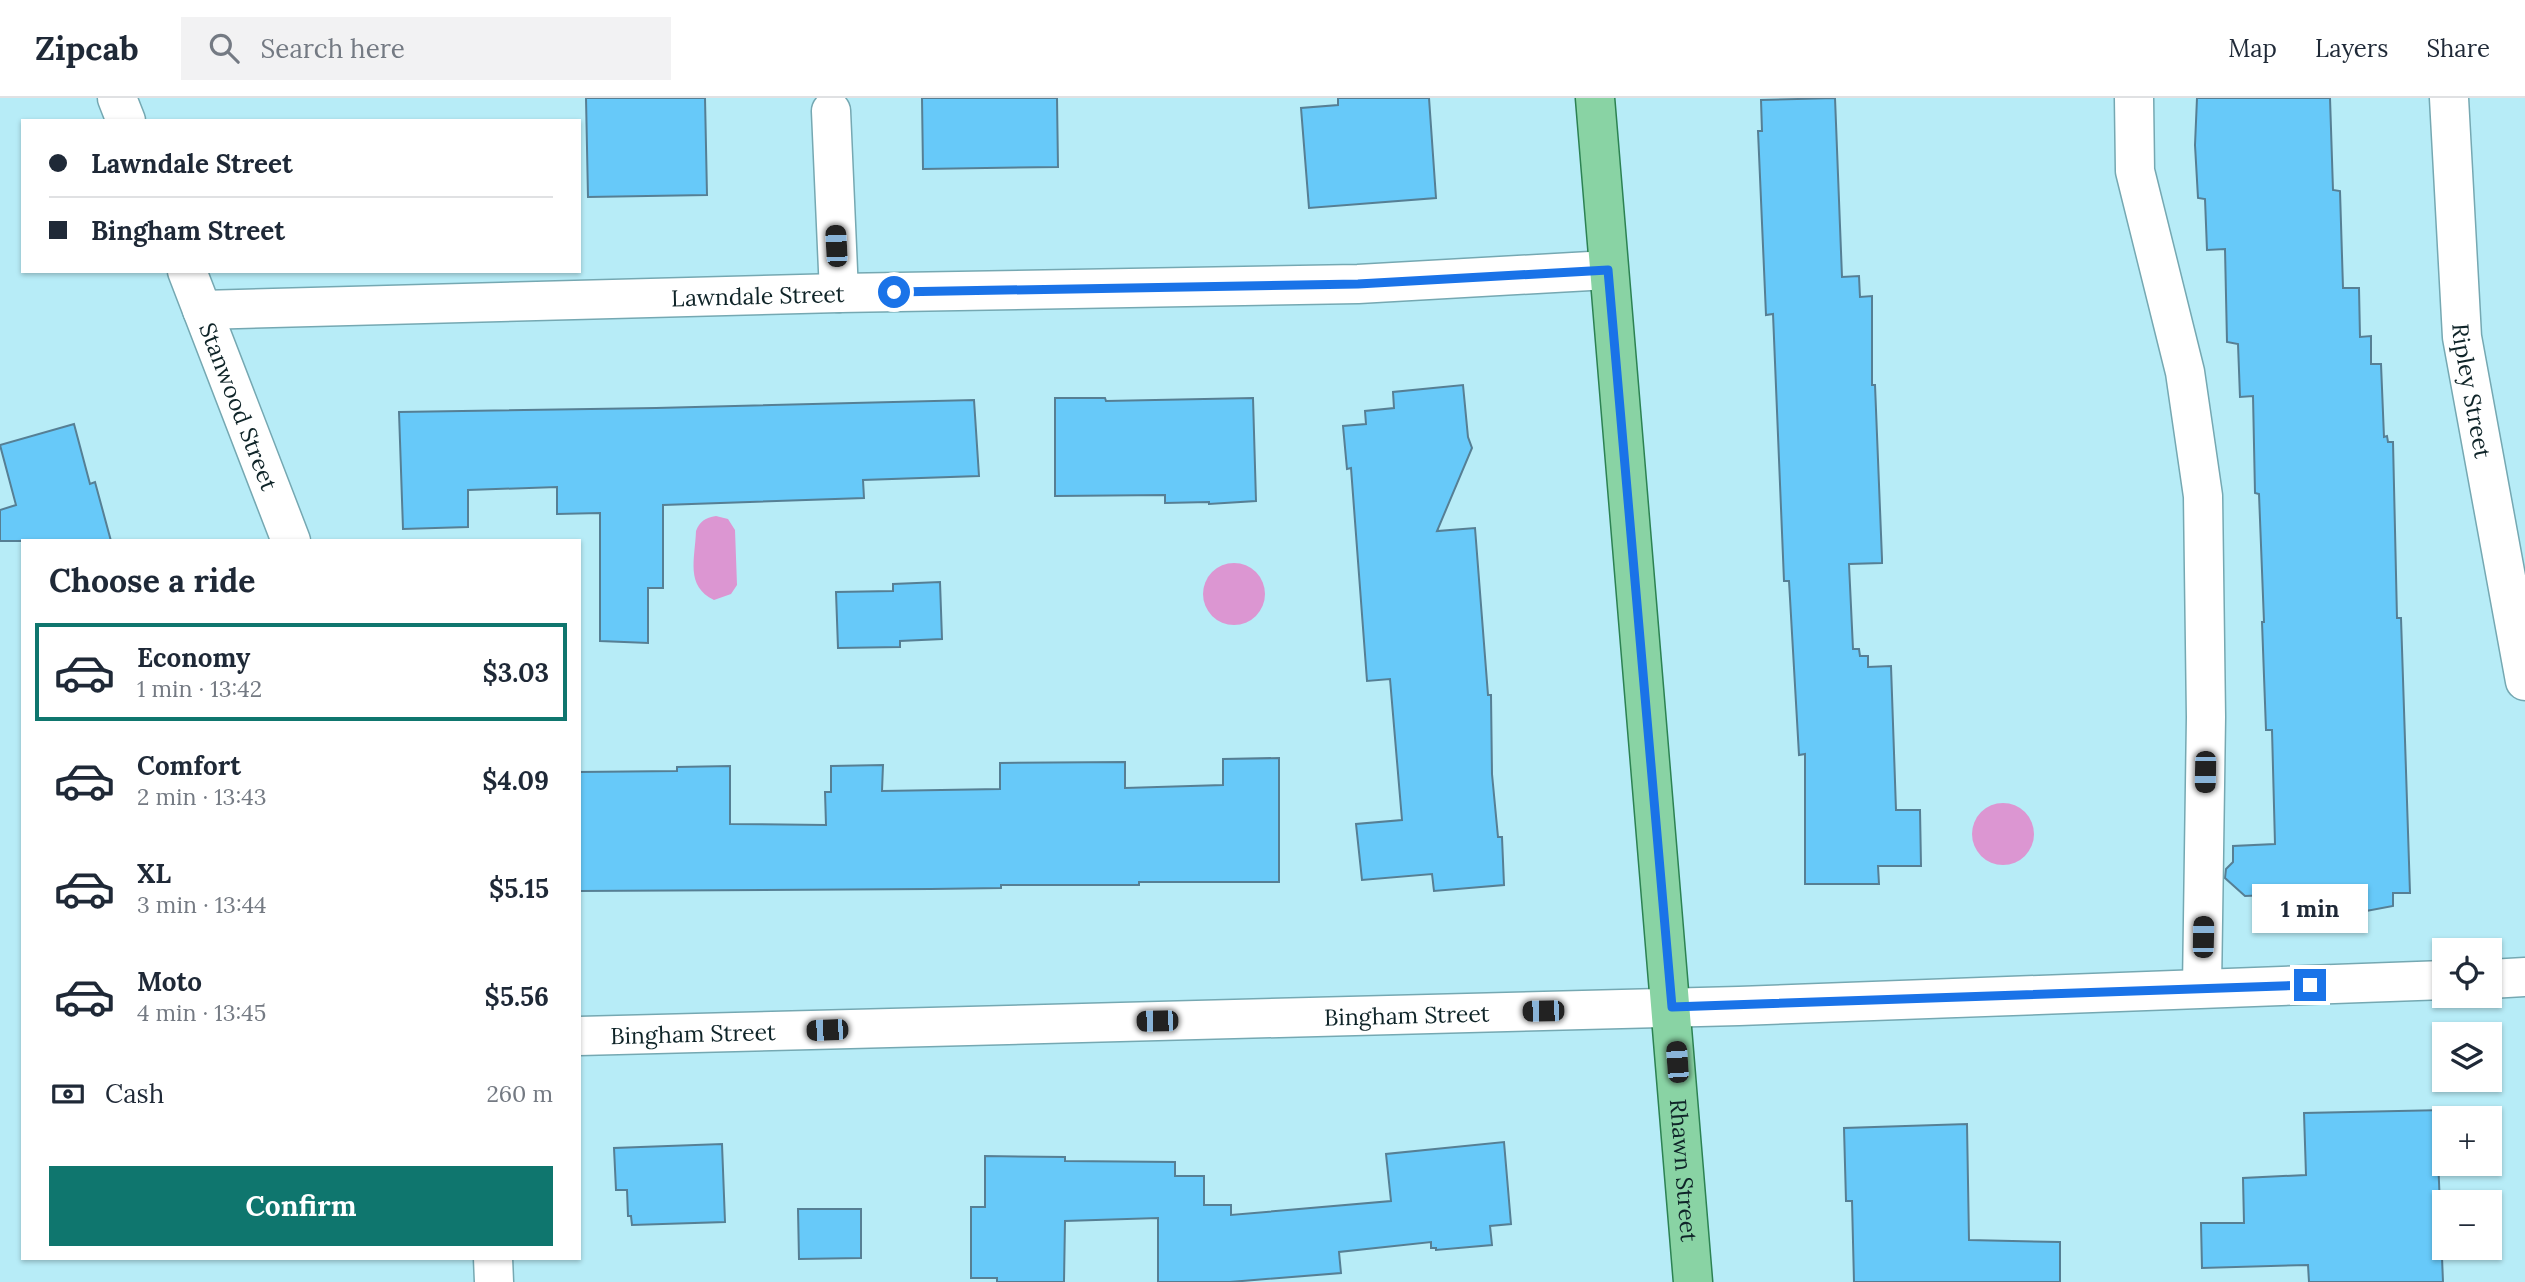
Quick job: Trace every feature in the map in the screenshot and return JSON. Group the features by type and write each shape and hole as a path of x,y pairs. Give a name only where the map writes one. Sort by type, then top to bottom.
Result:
{"main road":[{"name":"Rhawn Street","path":"1595,98 1693,1282"}],"street":[{"path":"117,98 126,119"},
{"path":"2134,98 2135,171 2185,372 2203,496 2206,717 2202,988"},
{"name":"Ripley Street","path":"2449,98 2462,337 2524,670"},
{"path":"831,111 839,293"},
{"name":"Lawndale Street","path":"202,310 839,293 1358,284 1608,270"},
{"name":"Stanwood Street","path":"188,273 290,539"},
{"path":"2502,978 2525,977"},
{"name":"Bingham Street","path":"581,1036 1672,1007 2432,980"},
{"path":"493,1260 494,1282"}],"shaded area":[{"path":"716,516 728,519 735,530 737,585 731,594 714,600 699,587 695,579 694,561 696,531 703,520"},
{"path":"1234,563 1256,572 1265,594 1256,616 1234,625 1212,616 1203,594 1212,572"},
{"path":"2003,803 2025,812 2034,834 2025,856 2003,865 1981,856 1972,834 1981,812"}],"building":[{"path":"586,98 705,98 707,195 588,197"},
{"path":"922,98 1057,98 1058,167 923,169"},
{"path":"1338,98 1429,98 1436,198 1309,208 1301,108 1338,105"},
{"path":"1835,98 1842,277 1859,276 1860,297 1872,296 1872,385 1875,385 1882,559 1882,563 1849,564 1853,649 1859,649 1860,656 1868,656 1868,667 1891,666 1896,810 1920,810 1921,866 1878,866 1879,884 1805,884 1805,754 1799,755 1789,581 1784,581 1773,314 1766,315 1758,131 1762,131 1761,100"},
{"path":"2197,98 2330,98 2333,190 2340,191 2343,288 2359,288 2360,337 2371,336 2371,364 2381,364 2384,437 2387,436 2388,442 2393,442 2397,618 2401,618 2410,893 2393,893 2393,906 2350,914 2349,892 2245,896 2225,878 2226,869 2233,862 2233,846 2275,844 2272,730 2266,730 2264,622 2259,494 2255,493 2253,396 2240,397 2238,344 2227,342 2225,249 2207,250 2205,199 2198,198 2195,145"},
{"path":"1463,385 1468,437 1472,448 1437,531 1475,528 1488,695 1491,695 1492,774 1498,837 1502,837 1504,885 1434,891 1432,874 1362,880 1356,824 1402,820 1390,679 1367,681 1351,468 1347,469 1343,426 1366,424 1365,411 1394,408 1393,392"},
{"path":"1055,398 1105,398 1106,401 1253,398 1256,501 1165,503 1165,495 1055,496"},
{"path":"974,400 979,476 863,480 864,498 663,505 663,588 648,588 648,643 600,641 600,513 557,514 557,487 468,490 468,527 403,529 399,412"},
{"path":"74,424 90,484 95,482 110,539 0,541 0,510 16,505 0,445"},
{"path":"940,582 942,639 900,641 900,647 838,648 836,592 893,591 893,584"},
{"path":"1279,758 1279,882 1139,882 1139,885 1001,885 1001,888 931,889 581,891 581,772 677,771 677,767 730,766 730,824 826,825 825,792 831,792 831,766 883,765 882,791 1000,789 1000,763 1125,762 1125,788 1223,785 1223,759"},
{"path":"2432,1110 2432,1176 2439,1176 2439,1190 2432,1190 2432,1260 2442,1260 2443,1282 2309,1282 2308,1265 2202,1268 2201,1223 2244,1223 2243,1178 2306,1175 2304,1113"},
{"path":"1967,1124 1969,1240 2060,1242 2060,1282 1854,1282 1852,1201 1846,1201 1844,1128"},
{"path":"1504,1142 1511,1224 1490,1226 1492,1245 1436,1250 1431,1248 1431,1242 1339,1252 1341,1273 1230,1282 1158,1282 1158,1218 1065,1221 1064,1282 997,1282 997,1278 971,1278 971,1207 985,1207 985,1156 1065,1157 1065,1161 1175,1162 1175,1176 1204,1176 1204,1205 1231,1205 1231,1215 1391,1201 1386,1154"},
{"path":"722,1144 725,1222 632,1225 631,1216 628,1216 627,1190 616,1190 614,1148"},
{"path":"798,1209 861,1209 861,1258 799,1259"}],"route":[{"path":"894,292 1358,284 1608,270 1672,1007 2310,985"}]}
